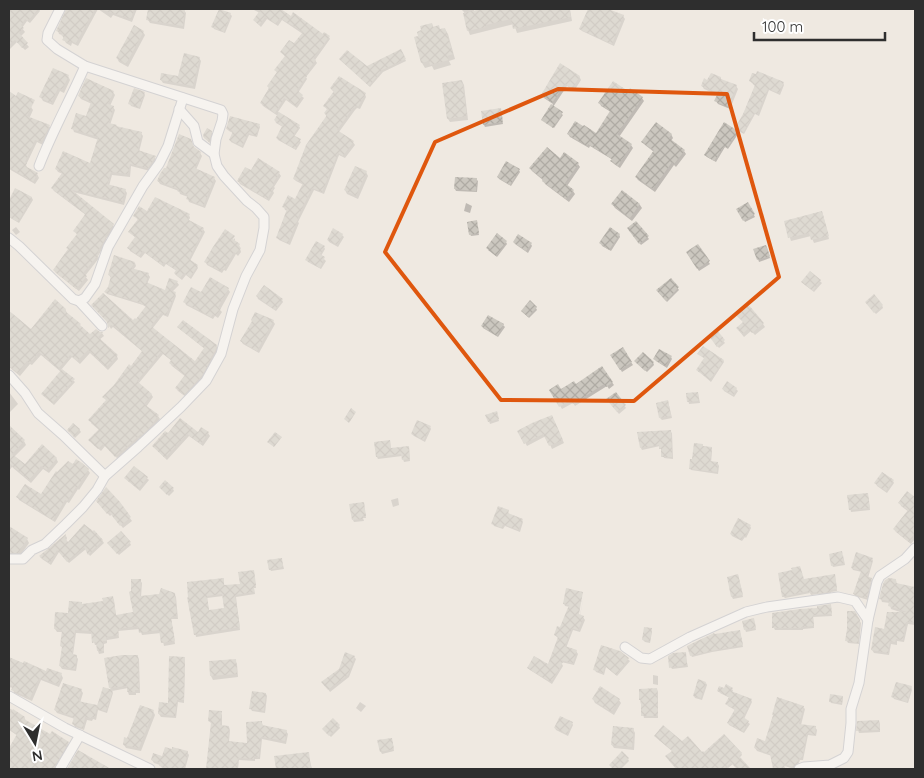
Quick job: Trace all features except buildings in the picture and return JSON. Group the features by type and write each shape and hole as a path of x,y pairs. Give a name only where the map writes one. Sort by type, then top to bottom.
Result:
{"street":[{"path":"9,559 23,559 32,550 45,544 83,507 97,490 105,476 181,407 206,380 221,354 233,309 246,276 260,250 264,228 264,217 247,201 217,166 214,154 216,139 222,121 223,114 221,110 85,66 47,40 48,33 60,9"},
{"path":"38,166 85,66"},
{"path":"79,301 85,298 95,284 108,247 143,186 159,164 168,146 183,98"},
{"path":"180,108 194,126 198,142 214,154"},
{"path":"9,238 20,246 73,299 79,301 102,326"},
{"path":"9,375 26,393 38,413 105,476"},
{"path":"799,769 830,765 844,758 848,752 851,709 860,683 868,620 877,582 880,576 905,559 915,548"},
{"path":"625,647 641,658 650,659 690,637 746,612 767,607 838,597 855,601 868,620"},
{"path":"9,696 80,735 150,769"},
{"path":"60,769 80,735"}],"highlighted area":[{"path":"558,89 727,94 779,277 634,401 501,400 385,252 435,142"}]}
